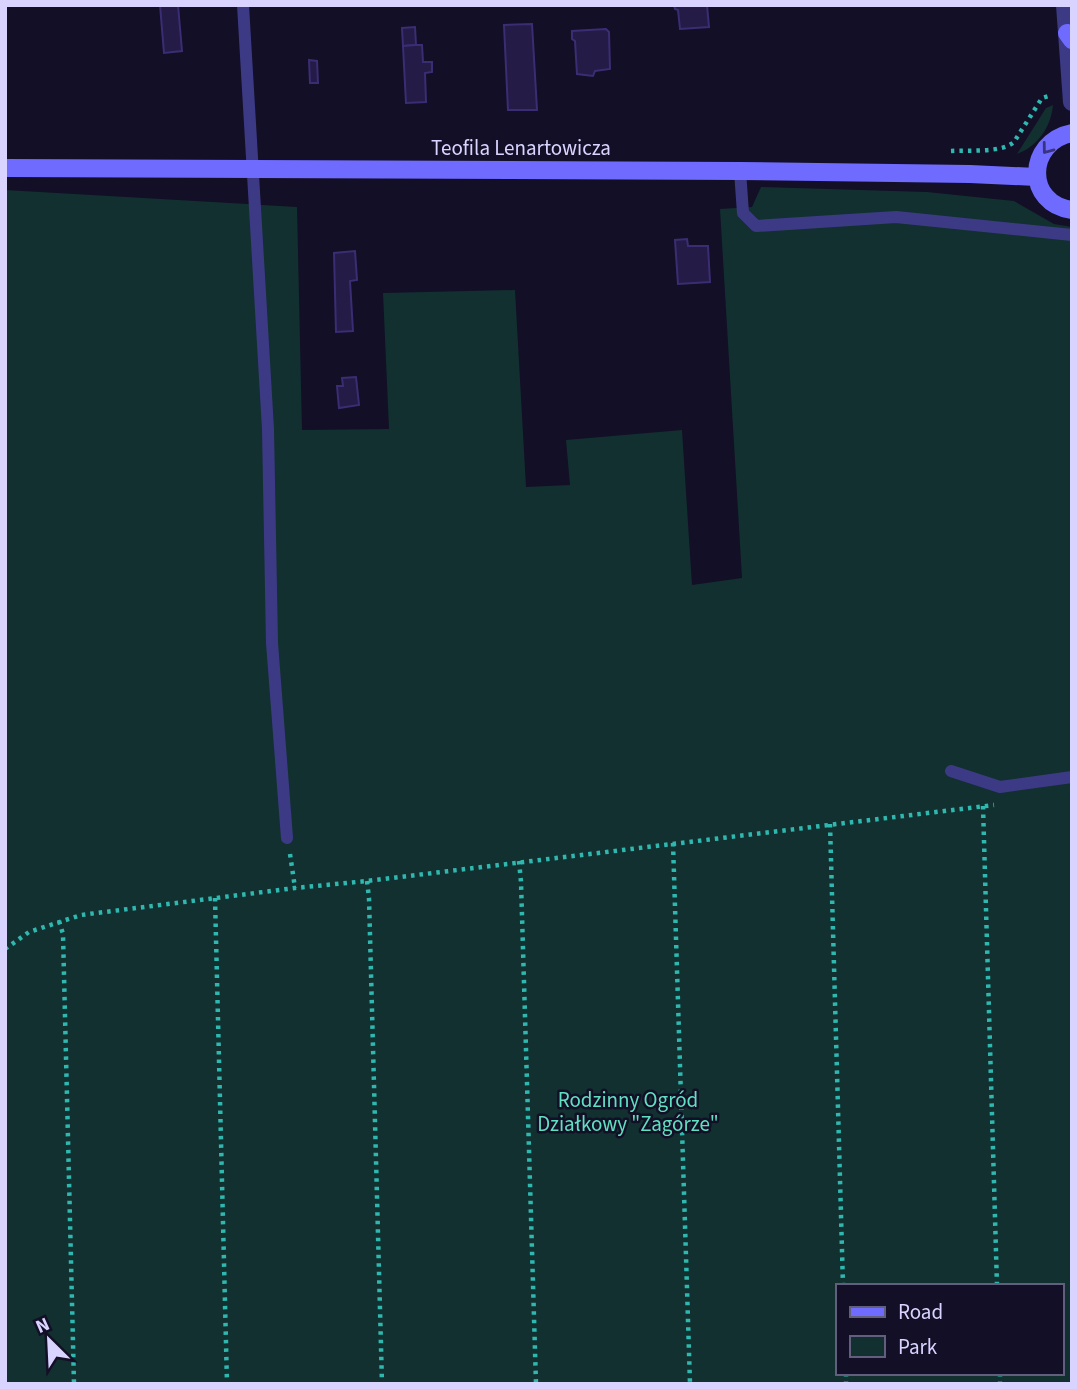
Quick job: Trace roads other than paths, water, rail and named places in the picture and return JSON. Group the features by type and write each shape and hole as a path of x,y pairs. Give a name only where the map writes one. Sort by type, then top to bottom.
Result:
{"street":[{"path":"1065,5 1072,102"},
{"path":"1072,133 1049,143 1038,161 1037,177 1047,198 1056,205 1072,210"},
{"name":"Teofila Lenartowicza","path":"5,168 740,171 1037,177"}],"lane":[{"path":"243,5 268,429 272,643 287,838"},
{"path":"740,171 743,213 755,226 896,217 1072,235"},
{"path":"951,771 1000,787 1072,778"}],"park label":[{"name":"Rodzinny Ogród Działkowy \"Zagórze\"","path":"628,1112"}]}
